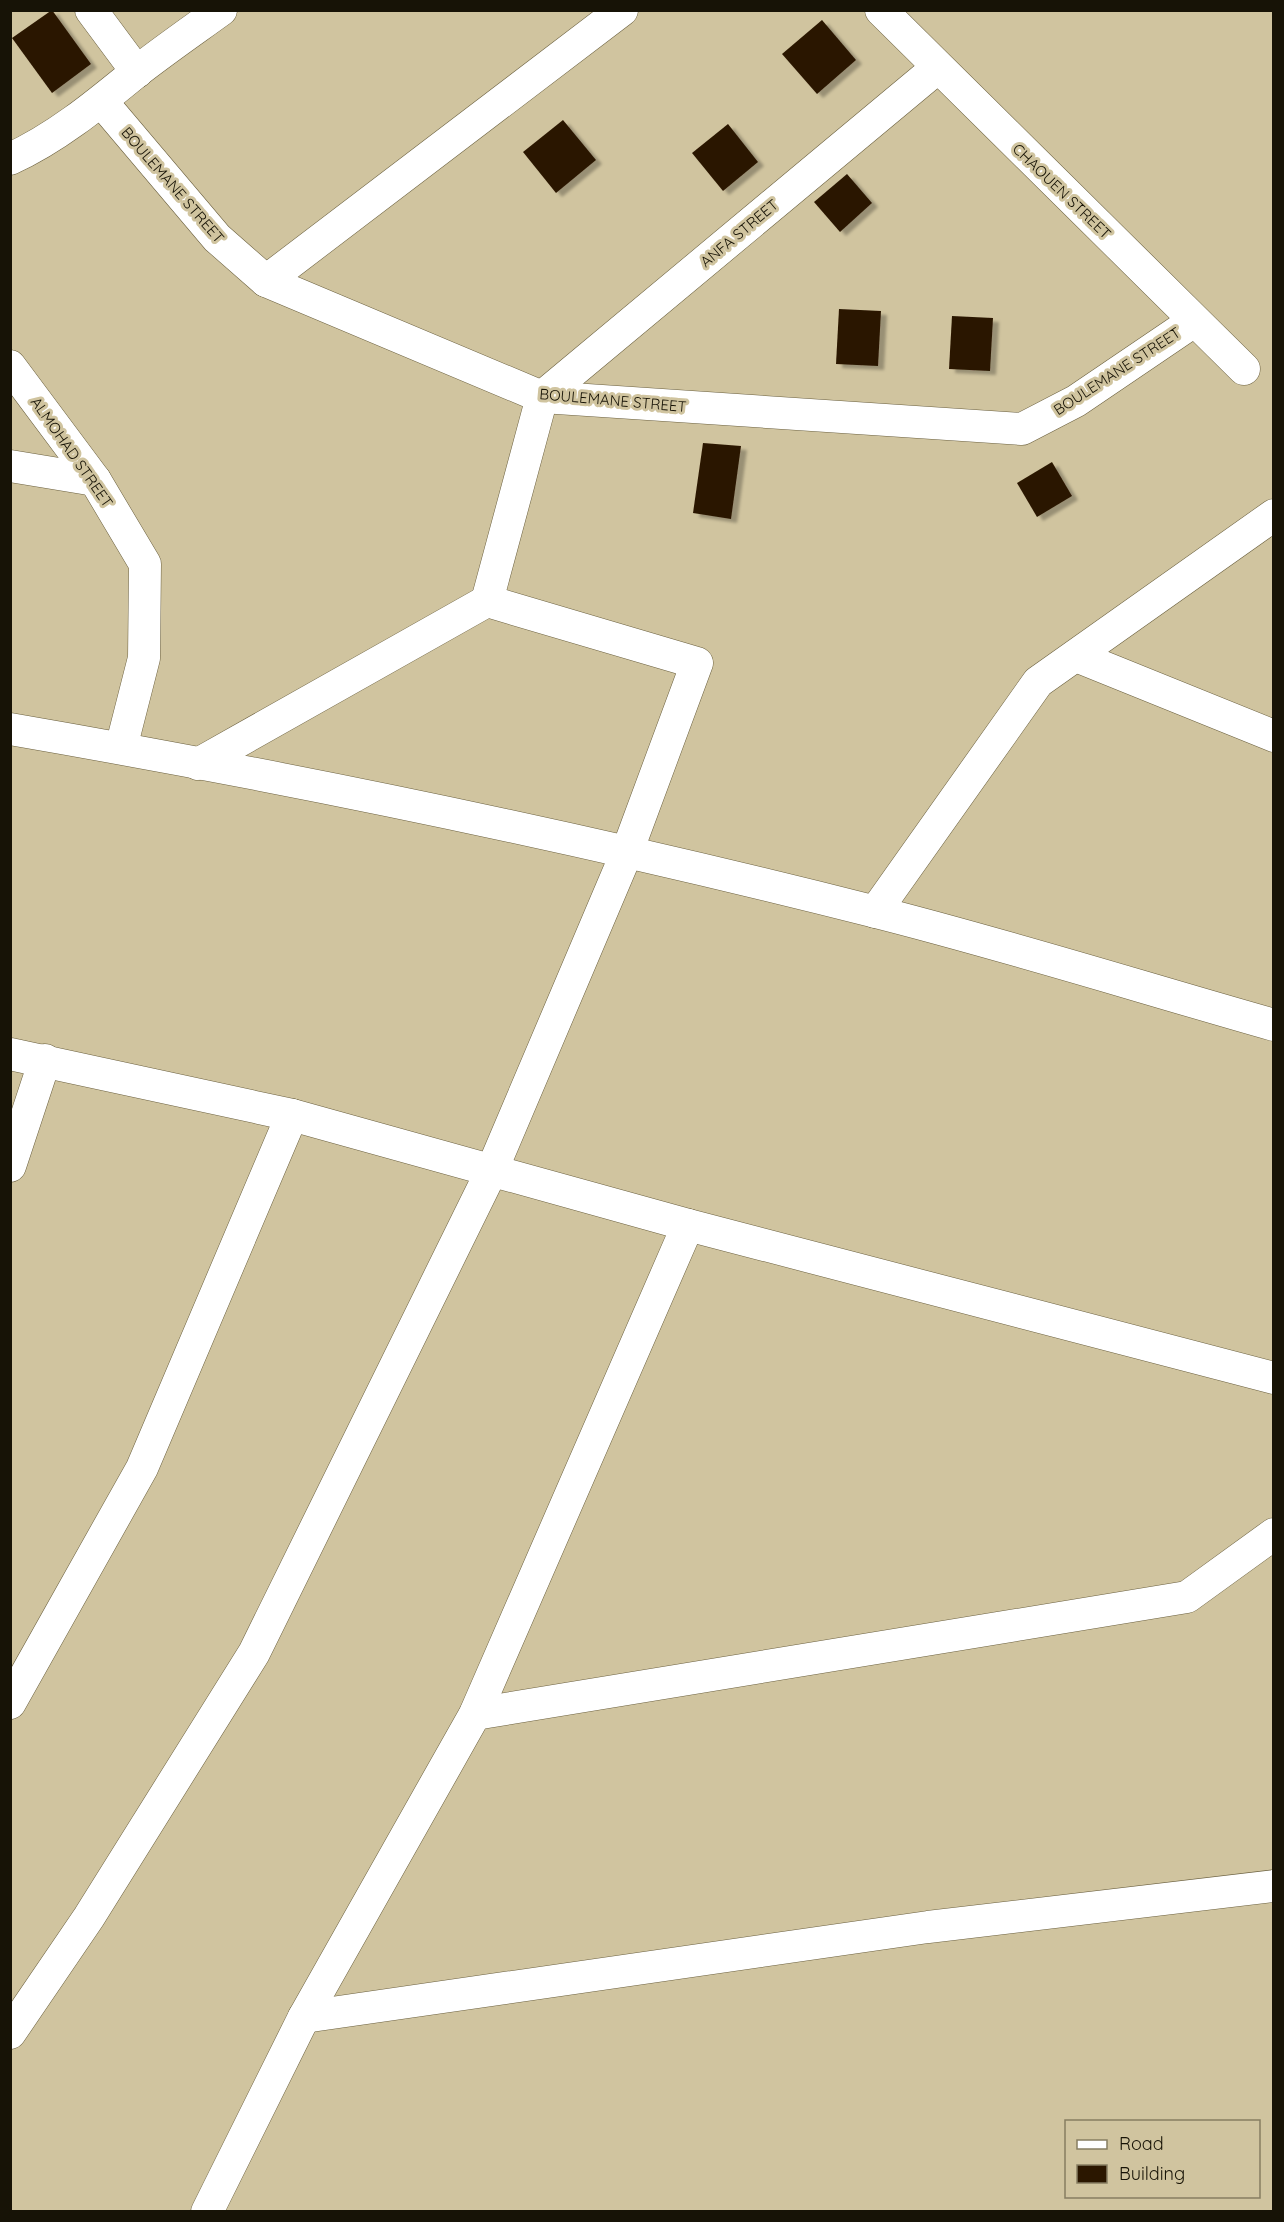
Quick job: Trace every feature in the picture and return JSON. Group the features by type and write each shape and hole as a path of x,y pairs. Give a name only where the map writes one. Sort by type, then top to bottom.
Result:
{"street":[{"path":"91,10 136,72"},
{"path":"10,159 28,151 102,102 136,72 220,10"},
{"path":"266,281 622,10"},
{"name":"CHAOUEN STREET","path":"881,10 937,68 1244,369"},
{"name":"ANFA STREET","path":"542,397 937,68"},
{"name":"BOULEMANE STREET","path":"102,102 217,238 266,281 542,397 1022,429 1076,401 1194,321"},
{"name":"ALMOHAD STREET","path":"10,366 95,480 145,564 144,658 121,748"},
{"path":"487,601 542,397"},
{"path":"10,466 95,480"},
{"path":"875,912 1038,682 1274,514"},
{"path":"10,2033 89,1917 254,1653 492,1170 708,656 487,601 198,764"},
{"path":"1076,656 1274,736"},
{"path":"10,729 121,748 627,852 875,912 1274,1025"},
{"path":"10,1054 292,1115 688,1225 1274,1378"},
{"path":"10,1166 45,1060"},
{"path":"10,1703 142,1468 292,1115"},
{"path":"207,2211 304,2017 475,1714 688,1225"},
{"path":"475,1714 1187,1597 1274,1534"},
{"path":"304,2017 928,1928 1274,1886"}],"building":[{"path":"52,10 91,64 52,93 12,38"},
{"path":"822,20 856,60 817,94 782,54"},
{"path":"563,120 596,160 556,193 523,152"},
{"path":"728,124 758,162 723,191 692,153"},
{"path":"847,174 872,203 840,232 814,202"},
{"path":"839,309 881,311 878,366 836,364"},
{"path":"952,316 993,318 990,371 949,369"},
{"path":"703,443 741,446 731,519 693,513"},
{"path":"1052,462 1072,496 1037,517 1017,483"}]}
